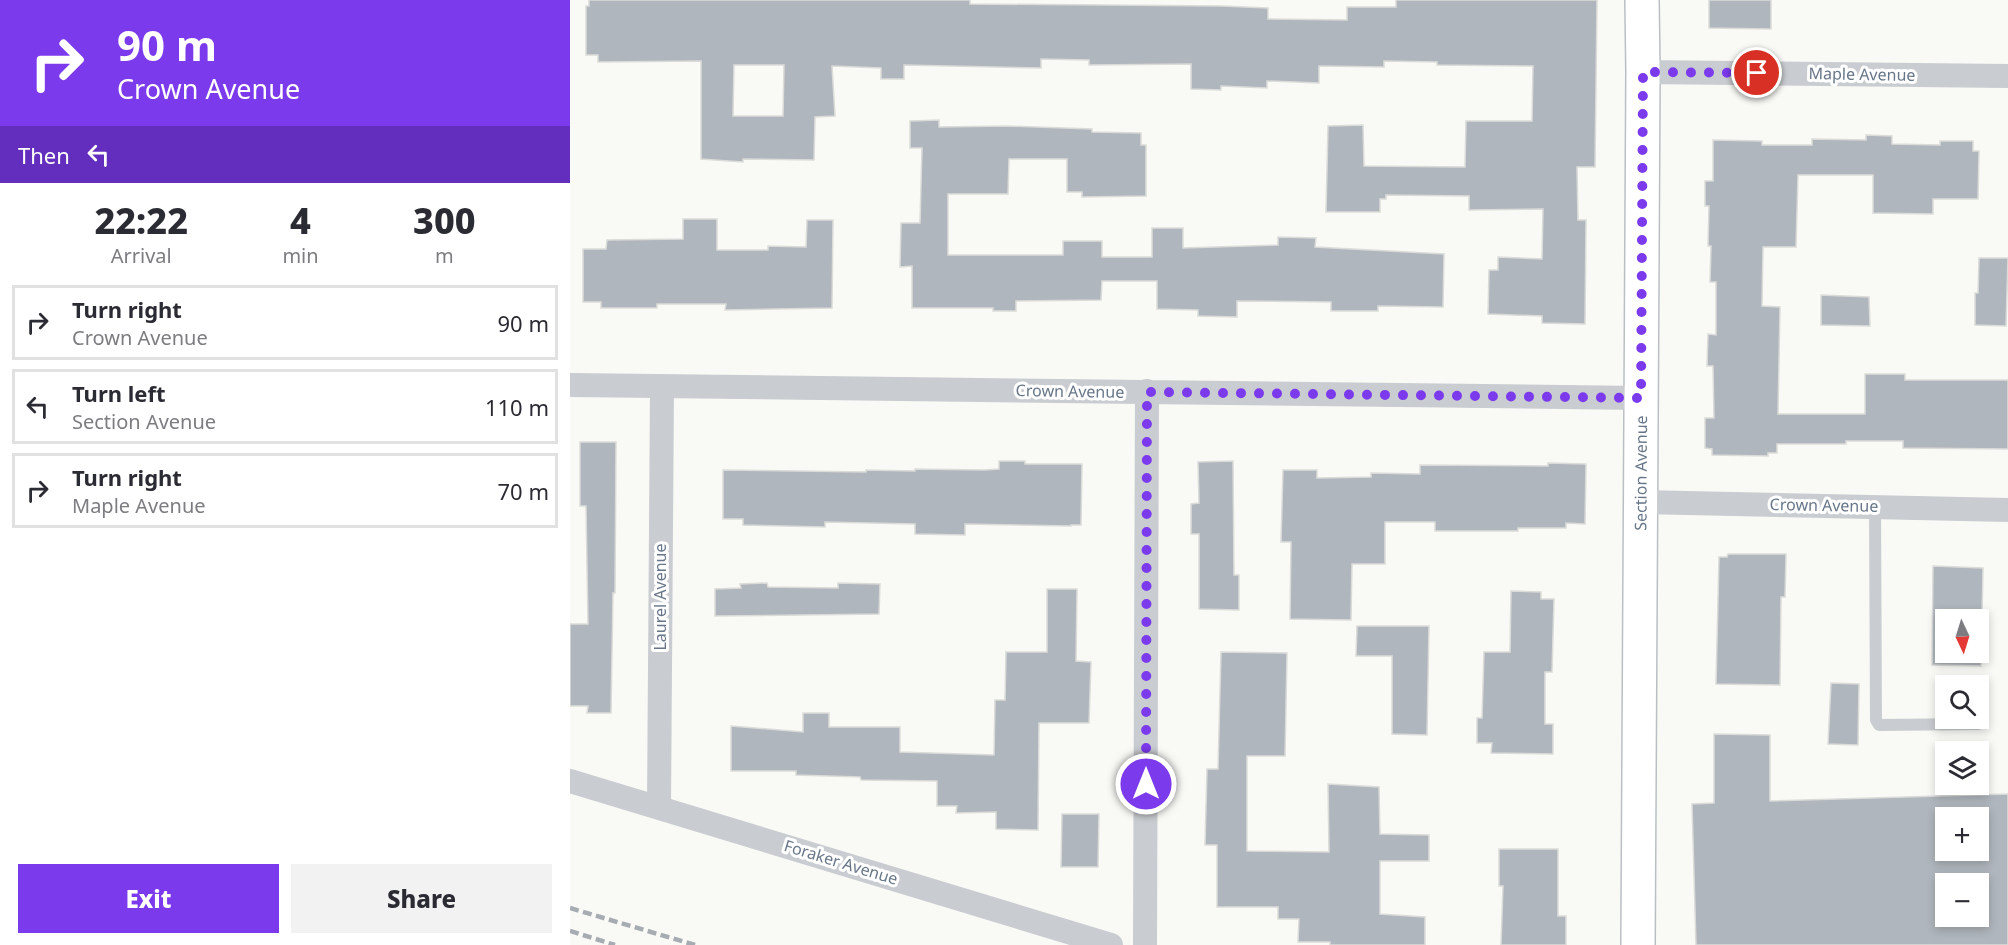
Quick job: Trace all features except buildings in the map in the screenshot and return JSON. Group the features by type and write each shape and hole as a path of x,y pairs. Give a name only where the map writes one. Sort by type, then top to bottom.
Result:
{"street":[{"name":"Section Avenue","path":"1638,945 1642,0"},
{"name":"Maple Avenue","path":"1643,72 2008,76"},
{"name":"Crown Avenue","path":"570,386 1641,398"},
{"name":"Laurel Avenue","path":"659,807 662,387"},
{"path":"1145,945 1147,392"},
{"name":"Crown Avenue","path":"1640,502 2008,510"},
{"name":"Foraker Avenue","path":"570,781 1111,945"}],"lane":[{"path":"1875,506 1876,720 1879,725 1935,724"}],"railway":[{"path":"570,908 695,945"},
{"path":"570,931 615,945"}],"route":[{"path":"1146,784 1147,392 1641,398 1643,72 1757,73"}]}
